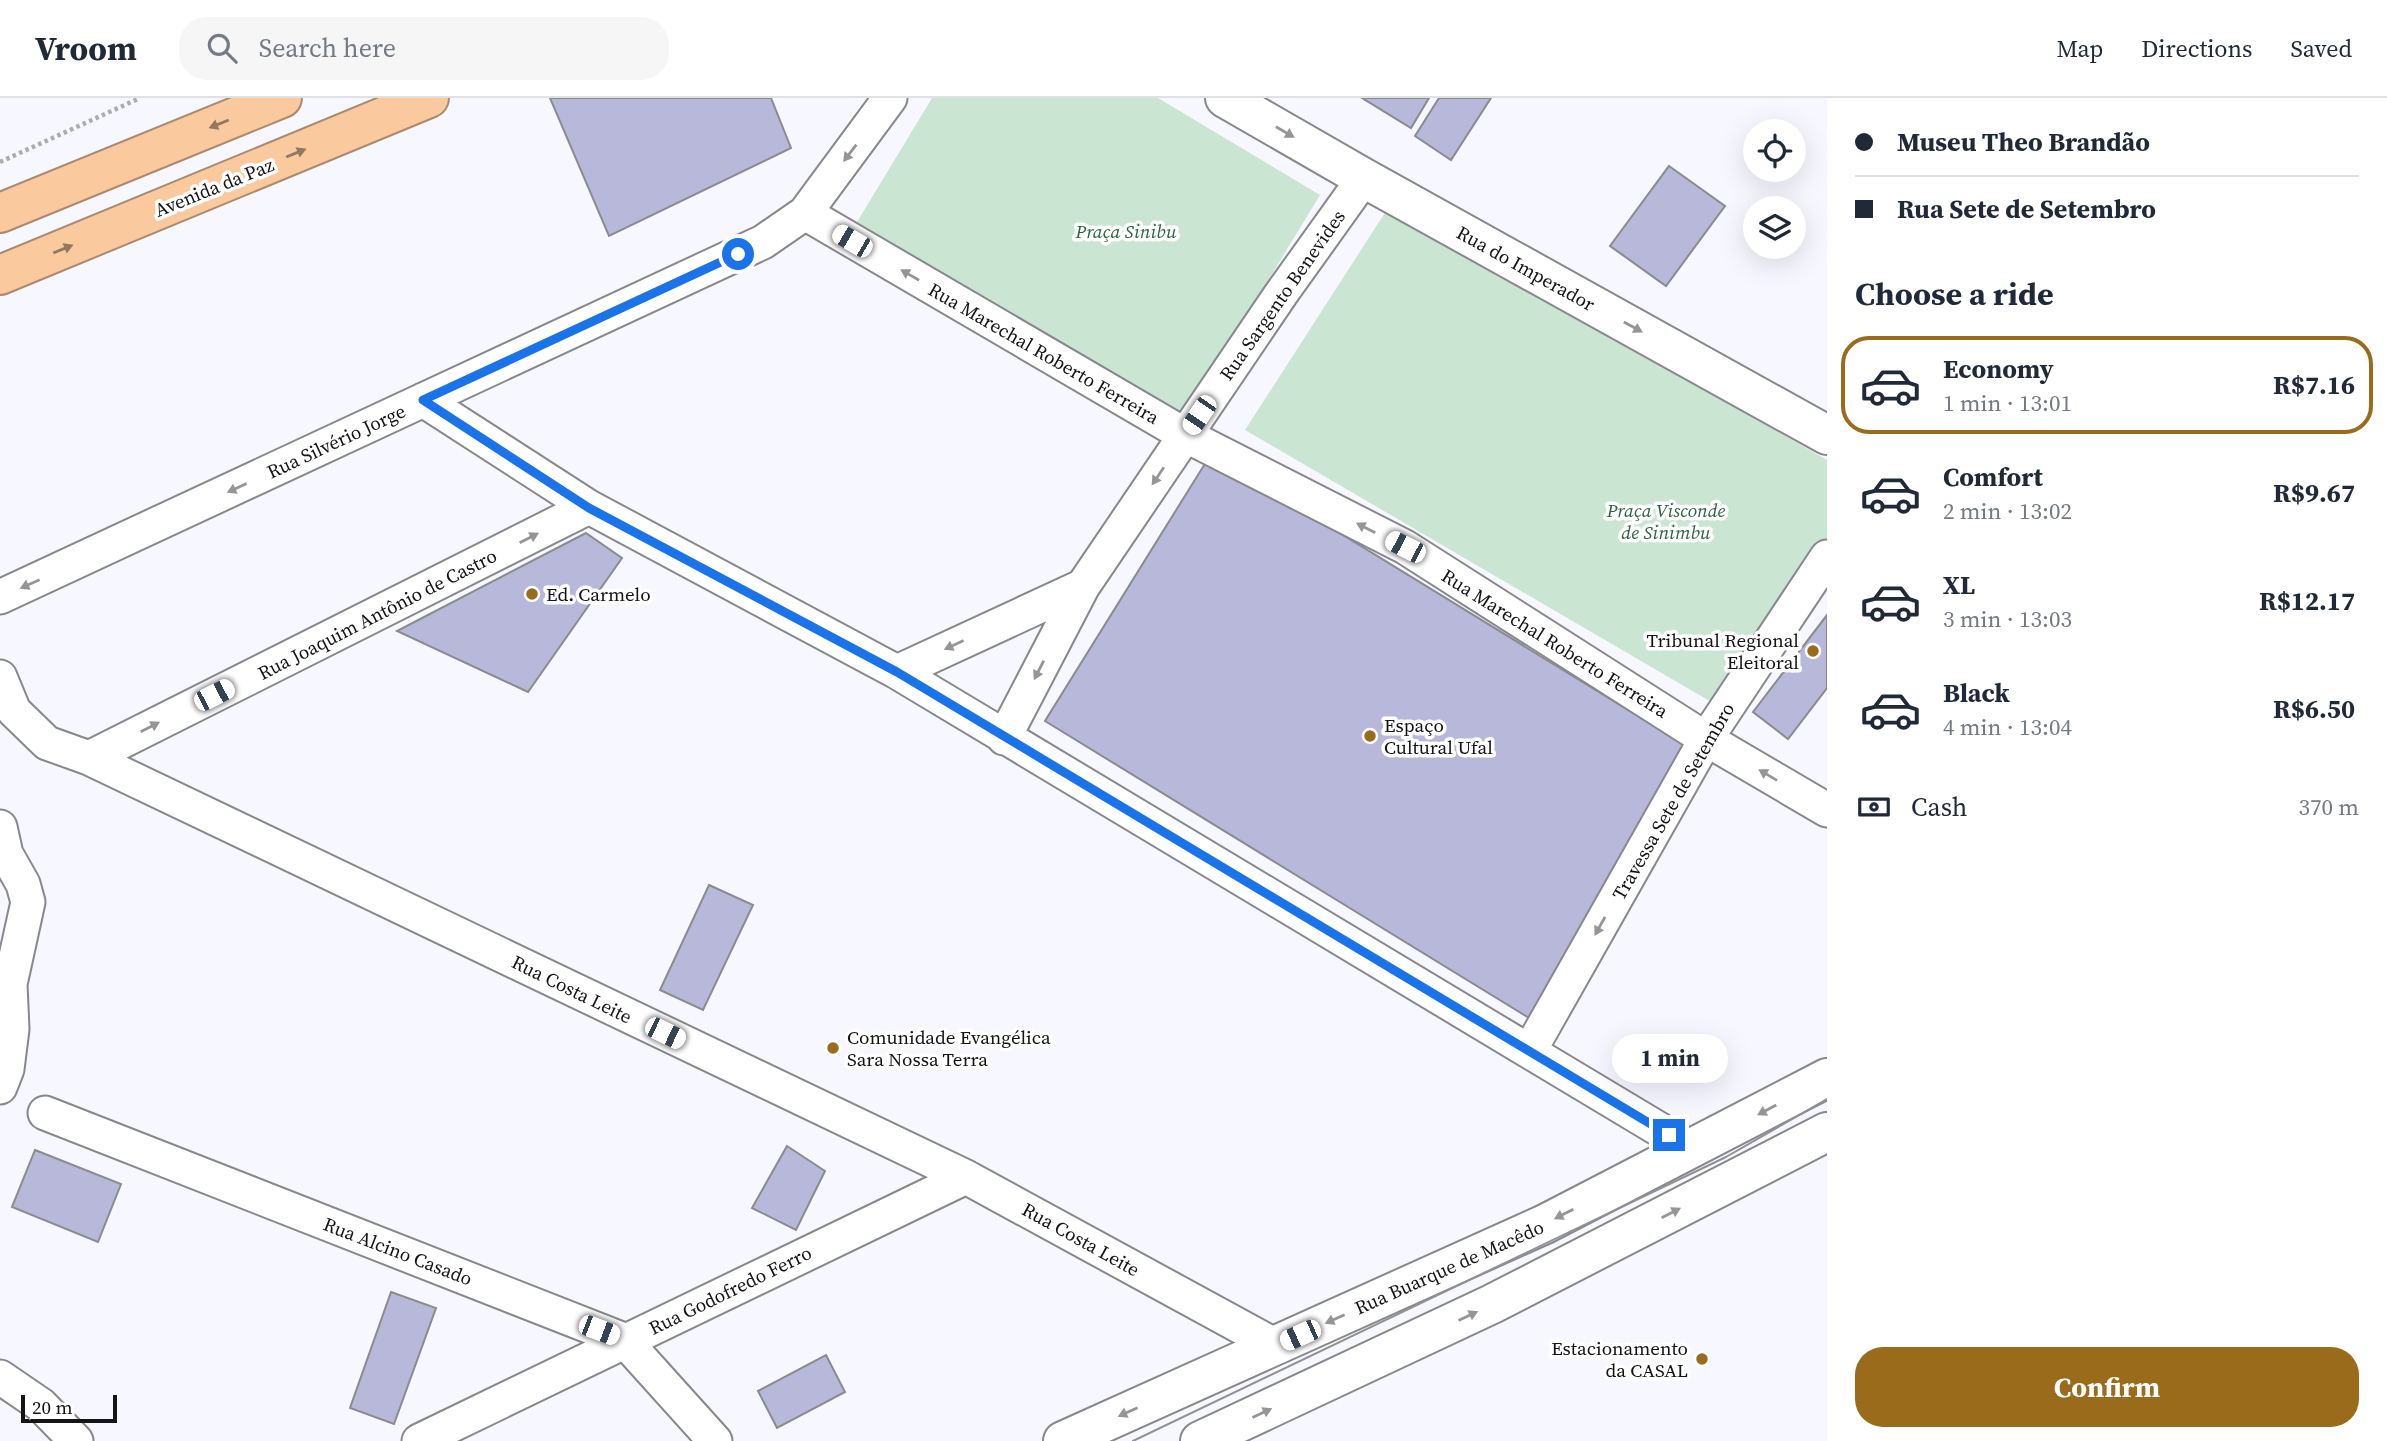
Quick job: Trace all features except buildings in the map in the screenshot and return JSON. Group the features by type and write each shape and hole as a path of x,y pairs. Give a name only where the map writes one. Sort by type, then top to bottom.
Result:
{"highway":[{"path":"0,213 282,98"},
{"name":"Avenida da Paz","path":"0,275 429,98"}],"street":[{"name":"Rua Silvério Jorge","path":"0,597 762,242 805,213 890,98"},
{"name":"Rua do Imperador","path":"1225,98 1364,178 1823,426"},
{"name":"Rua Sargento Benevides","path":"1004,738 1083,586 1280,294 1364,178"},
{"name":"Rua Marechal Roberto Ferreira","path":"805,213 1185,435 1405,547 1706,739 1827,810"},
{"path":"423,400 589,508 897,672 1692,1149"},
{"name":"Rua Joaquim Antônio de Castro","path":"89,758 589,508"},
{"name":"Travessa Sete de Setembro","path":"1530,1050 1706,739 1827,557"},
{"path":"897,672 1083,586"},
{"name":"Rua Costa Leite","path":"0,677 14,711 47,743 89,758 966,1177 1276,1346"},
{"path":"0,827 6,854 23,884 28,902 10,984 12,1029 7,1069 0,1087"},
{"name":"Rua Buarque de Macêdo","path":"1063,1441 1545,1224 1827,1078"},
{"name":"Rua Alcino Casado","path":"45,1113 624,1340 715,1441"},
{"path":"1211,1438 1505,1298 1827,1132"},
{"name":"Rua Godofredo Ferro","path":"419,1441 966,1177"},
{"path":"0,1377 41,1405 76,1441"}],"path":[{"path":"0,162 140,98"}],"green space":[{"name":"Praça Sinibu","path":"932,98 1158,98 1320,195 1185,417 857,222"},
{"name":"Praça Visconde de Sinimbu","path":"1388,208 1827,460 1827,538 1713,703 1245,430"}],"tram line":[{"path":"1133,1441 1726,1157 1827,1099"}],"place":[{"name":"Ed. Carmelo","path":"532,594"},
{"name":"Tribunal Regional Eleitoral","path":"1813,651"},
{"name":"Espaço Cultural Ufal","path":"1370,736"},
{"name":"Comunidade Evangélica Sara Nossa Terra","path":"833,1048"},
{"name":"Estacionamento da CASAL","path":"1702,1359"}],"route":[{"path":"738,254 423,400 589,508 897,672 1669,1135"}]}
